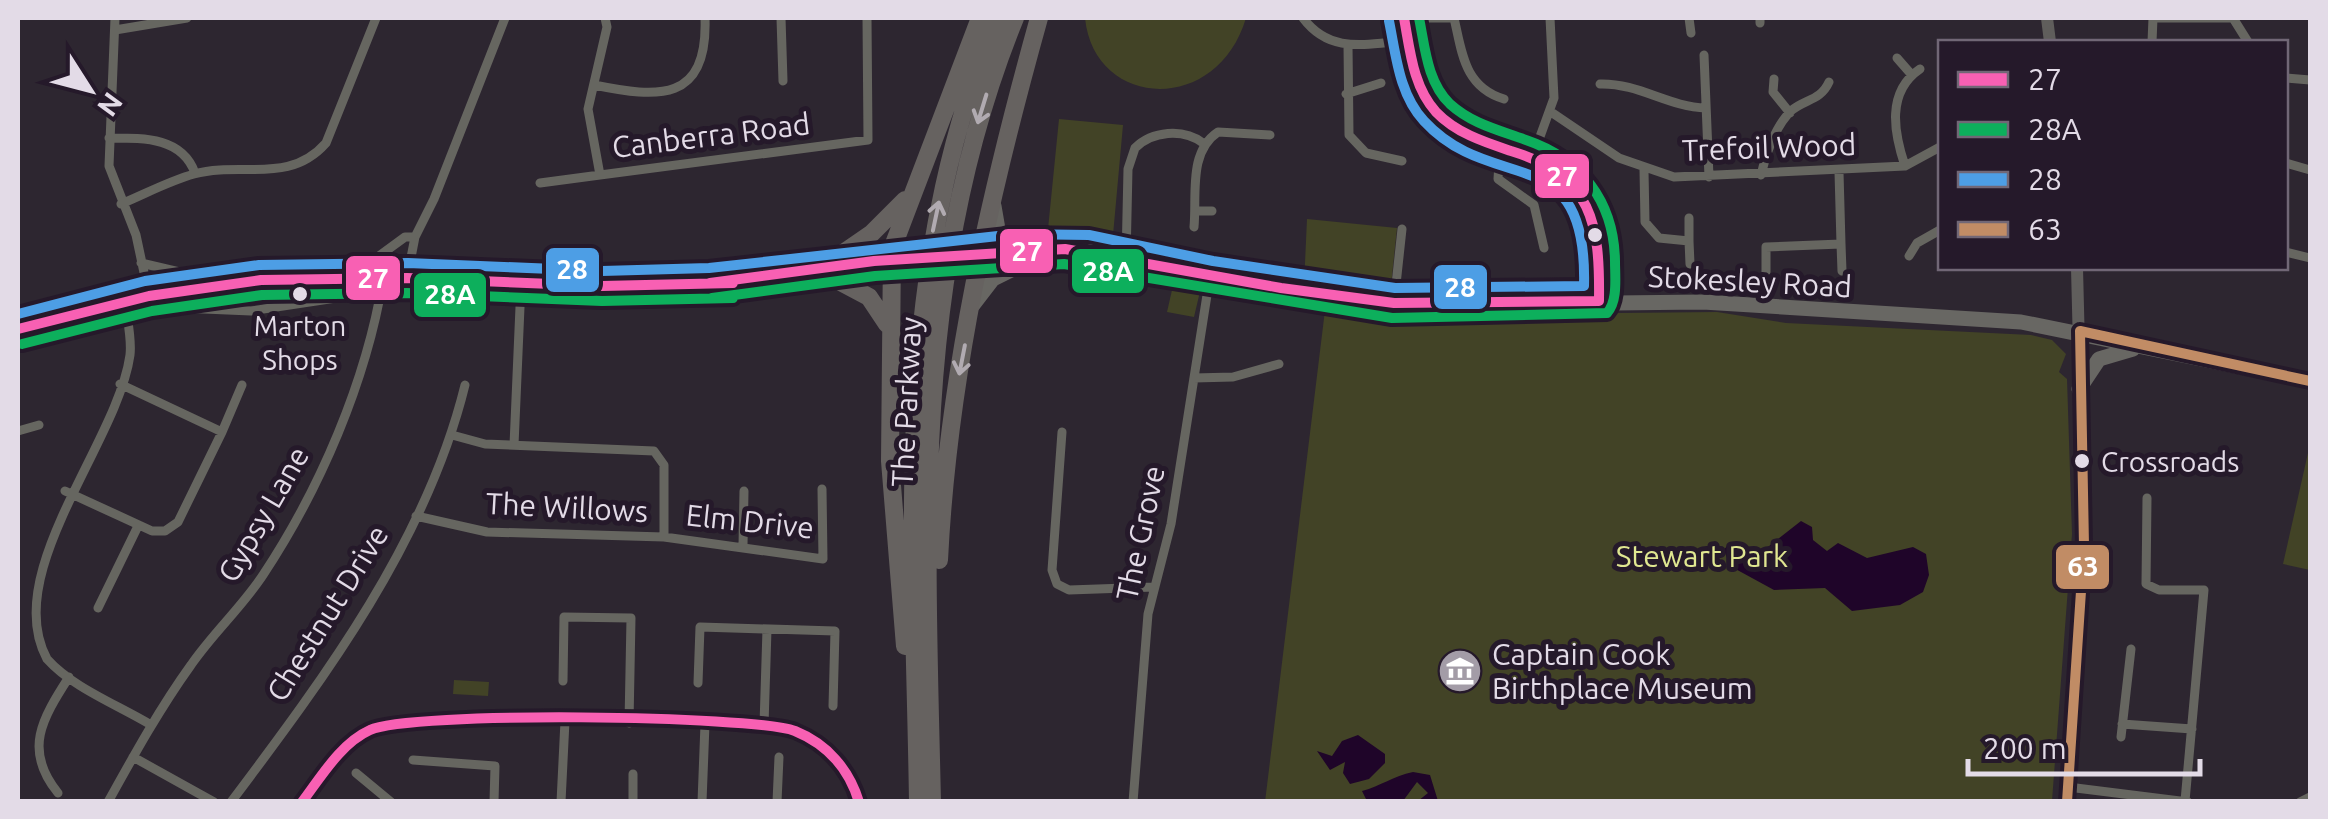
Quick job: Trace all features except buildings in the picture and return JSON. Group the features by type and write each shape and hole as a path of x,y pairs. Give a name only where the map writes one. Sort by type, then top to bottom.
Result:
{"highway":[{"path":"918,755 909,714 891,477 889,329 910,195 980,18"},
{"name":"The Parkway","path":"918,802 913,432 923,285 951,148 996,18"},
{"name":"The Parkway","path":"932,802 928,494 936,332 964,174 990,82 1016,18"},
{"path":"931,740 940,532 956,388 973,306 972,260 994,202 1039,18"},
{"path":"889,329 869,297 827,273 910,195"},
{"name":"Stokesley Road","path":"18,329 149,296 261,280 710,283 972,260"}],"main road":[{"path":"994,202 999,235 1016,249"},
{"name":"Stokesley Road","path":"972,260 1016,249 1086,250 1210,276 1394,303 1598,300 2021,322 2310,380"},
{"name":"Stokesley Road","path":"972,260 1123,259"},
{"path":"973,306 993,278 1032,261"},
{"path":"2067,794 2084,546 2078,270"},
{"path":"2079,388 2099,358 2142,348"}],"street":[{"path":"115,18 108,166 136,235 149,296"},
{"path":"114,30 187,18"},
{"path":"121,204 195,174 292,169 313,158 326,143 376,18"},
{"path":"406,278 415,236 450,162 505,18"},
{"name":"Canberra Road","path":"605,18 607,27 588,109 600,175 868,140 867,18"},
{"path":"594,85 652,96 682,85 697,67 706,44 705,18"},
{"path":"781,18 783,81"},
{"path":"1303,18 1320,36 1348,45 1406,41"},
{"path":"1404,18 1409,62 1435,114 1475,142 1532,156 1569,181 1592,214 1600,246 1598,300"},
{"path":"1421,18 1452,18 1471,78 1486,92 1504,99"},
{"path":"1532,156 1551,112 1555,85 1550,18"},
{"path":"1689,18 1691,33"},
{"path":"2154,18 2234,18 2247,40"},
{"path":"1348,45 1346,124 1358,147 1374,156 1402,161"},
{"path":"1704,55 1709,178"},
{"path":"1898,58 1915,72 1894,118 1906,166"},
{"path":"1774,79 1774,92 1790,113"},
{"path":"1762,175 1766,156 1790,113 1823,94 1830,82"},
{"path":"1346,94 1381,83"},
{"path":"1610,97 1605,84 1639,89 1686,107 1706,108"},
{"path":"1763,98 1774,92"},
{"path":"1823,94 1832,104"},
{"name":"Trefoil Wood","path":"1551,112 1644,170 1709,178 1906,166 1938,148"},
{"path":"1256,134 1257,118"},
{"path":"1194,228 1198,156 1203,143 1218,132 1270,136"},
{"path":"1123,259 1129,162 1135,148 1161,134 1186,134 1203,143"},
{"path":"110,138 172,144 190,158 195,174"},
{"path":"1500,147 1498,179 1534,205 1544,248"},
{"path":"1644,170 1645,222 1658,238 1690,241"},
{"path":"1839,172 1842,270"},
{"path":"540,183 600,175"},
{"path":"1196,211 1212,212"},
{"path":"1689,218 1690,264"},
{"path":"1394,303 1402,229"},
{"path":"1909,256 1916,244 1938,231"},
{"path":"1908,234 1916,244"},
{"path":"141,263 188,274 349,266 375,260 405,238 415,236"},
{"path":"1766,272 1766,242 1841,244"},
{"name":"The Grove","path":"1133,802 1140,675 1154,587 1171,524 1210,276"},
{"name":"Gypsy Lane","path":"108,802 151,725 191,665 264,574 304,502 353,391 382,280"},
{"path":"514,445 522,284"},
{"path":"174,291 180,308 250,311 346,294"},
{"path":"125,302 130,356 34,562 26,595 27,615 40,649 69,677 151,725"},
{"path":"1194,378 1233,377 1279,364"},
{"path":"120,384 222,432"},
{"path":"65,491 159,532 178,522 242,385"},
{"name":"Chestnut Drive","path":"231,802 376,594 452,434 464,385"},
{"path":"18,431 39,425"},
{"path":"1062,432 1052,570 1057,584 1076,590 1154,587"},
{"name":"The Willows","path":"416,516 487,532 664,537 664,464 654,451 486,444 452,434"},
{"name":"Elm Drive","path":"664,537 823,559 822,489"},
{"path":"742,546 744,491"},
{"path":"2147,498 2146,584 2159,590 2216,590"},
{"path":"98,608 138,526"},
{"path":"2067,794 2187,801 2204,590"},
{"path":"564,681 564,617 631,618 629,723"},
{"path":"698,683 700,627 835,631 833,706"},
{"path":"764,725 767,630"},
{"path":"2201,638 2214,640"},
{"path":"2121,738 2131,649"},
{"path":"2130,662 2144,664"},
{"path":"58,794 46,779 35,747 37,733 69,677"},
{"path":"302,802 340,754 372,728 402,721 565,721 764,725 799,732 821,744 840,764 858,802"},
{"path":"561,802 565,721"},
{"path":"702,802 705,724"},
{"path":"2122,724 2192,730"},
{"path":"133,756 214,802"},
{"path":"777,802 779,757"},
{"path":"414,760 496,766 494,802"},
{"path":"356,773 387,800"},
{"path":"633,802 634,774"},
{"path":"2300,802 2310,797"}],"green space":[{"path":"1085,18 1246,18 1231,50 1210,72 1185,85 1158,89 1132,84 1110,70 1093,48"},
{"path":"1059,119 1123,125 1113,235 1048,229"},
{"path":"1307,219 1397,228 1390,295 1304,285"},
{"path":"1175,277 1202,283 1194,317 1167,312"},
{"name":"Stewart Park","path":"1326,302 1422,315 1717,312 1786,323 2031,335 2052,340 2066,354 2059,372 2067,379 2072,534 2052,801 1265,802"},
{"path":"2310,444 2310,570 2283,564"},
{"path":"454,680 489,682 488,696 453,694"}],"shaded area":[{"path":"1801,521 1812,527 1813,540 1827,551 1838,543 1867,558 1913,547 1926,554 1929,575 1923,592 1900,605 1852,611 1825,588 1774,590 1730,566 1724,550 1729,543 1759,554"},
{"path":"1358,735 1385,754 1385,763 1369,779 1350,784 1343,773 1345,762 1330,770 1317,751 1332,756 1342,741"},
{"path":"1413,772 1430,775 1438,801 1418,801 1428,793 1417,782 1403,801 1367,801 1362,791 1399,776"}],"transit line":[{"name":"27","path":"710,283 874,261 1065,249 1281,288 1394,303 1599,301 1593,226 1575,189 1538,161 1471,136 1436,112 1417,80 1404,18"},
{"name":"28A","path":"712,298 875,276 1064,264 1392,318 1607,313 1615,289 1613,240 1609,220 1591,185 1579,171 1546,148 1477,122 1450,104 1432,75 1419,18"},
{"name":"28","path":"18,314 145,281 259,265 408,263 602,271 709,268 1016,234 1089,235 1213,261 1395,288 1584,286 1581,239 1571,208 1554,188 1451,144 1424,121 1404,86 1389,21"},
{"name":"27","path":"18,329 149,296 261,280 407,278 602,286 733,283"},
{"name":"28A","path":"22,344 152,311 262,295 407,293 602,301 733,298"},
{"name":"63","path":"2080,331 2310,381"},
{"name":"63","path":"2067,802 2084,546 2080,331"},
{"name":"27","path":"302,802 341,752 370,730 447,720 581,717 716,721 795,731 835,759 859,802"}],"place":[{"name":"Marton Shops","path":"300,294"},
{"name":"Crossroads","path":"2082,461"},
{"name":"Captain Cook Birthplace Museum","path":"1460,671"}]}
